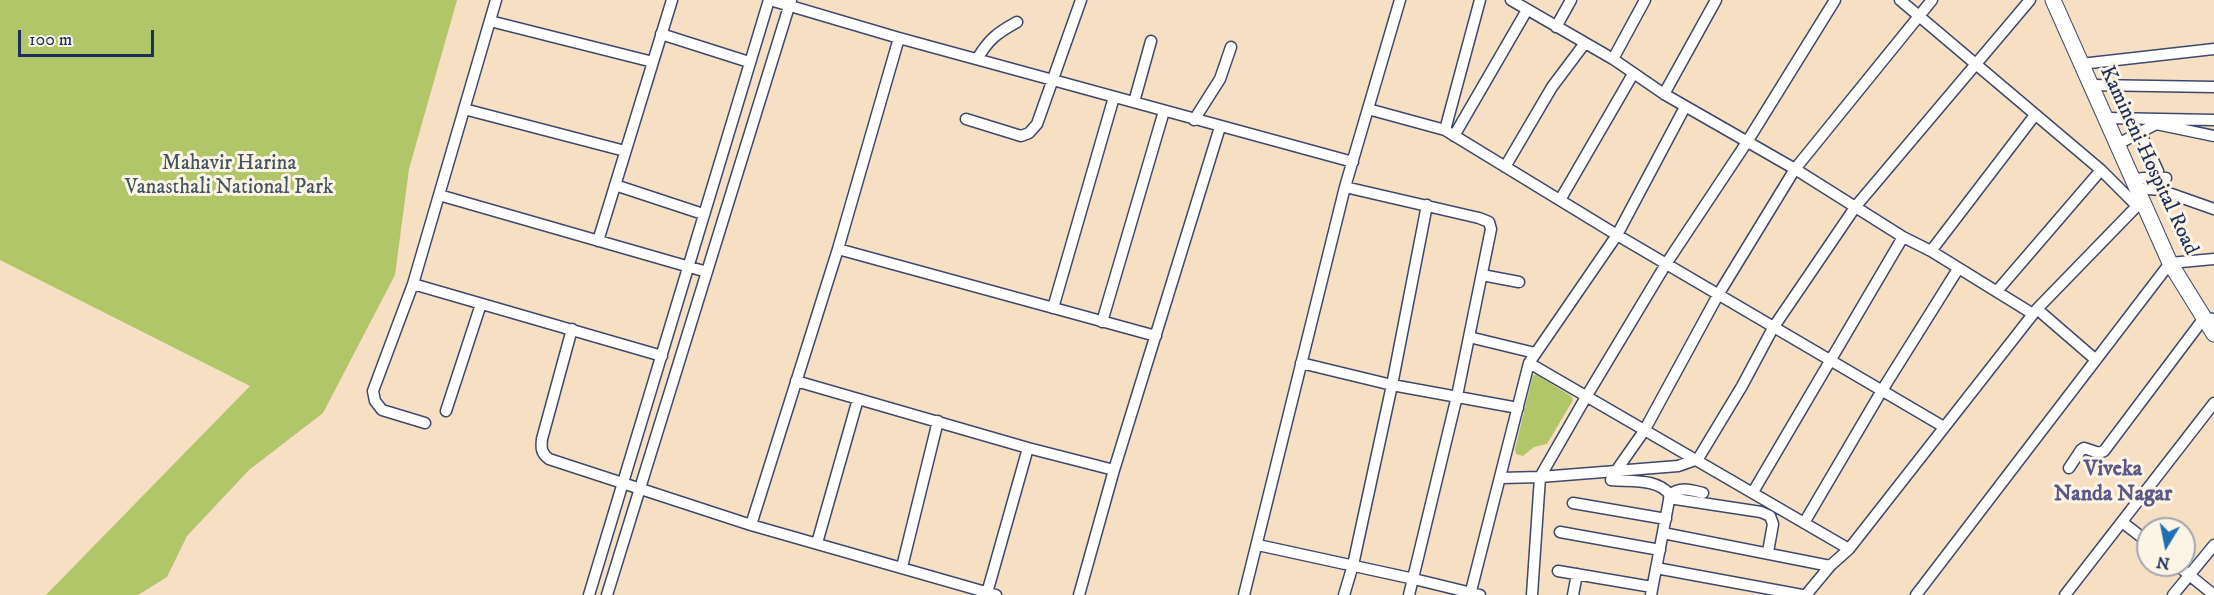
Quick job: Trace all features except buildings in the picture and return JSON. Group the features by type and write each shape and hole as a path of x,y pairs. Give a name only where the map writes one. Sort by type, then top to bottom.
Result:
{"street":[{"path":"424,423 382,410 375,401 373,391 413,284 496,0"},
{"path":"598,241 672,0"},
{"path":"589,595 662,356 686,267 770,0 790,3 899,38 1353,162"},
{"path":"966,119 1021,136 1029,133 1037,124 1081,0"},
{"path":"1244,595 1345,188 1400,0"},
{"path":"1450,133 1480,0"},
{"path":"1511,0 1613,59 1685,107 1795,169 1903,237 2035,312 2096,360"},
{"path":"1556,27 1571,0"},
{"path":"1613,59 1645,0"},
{"path":"1664,94 1716,0"},
{"path":"1532,595 1540,477 1666,264 1747,142 1835,0"},
{"path":"1656,568 1762,592 1804,595 1849,549 2035,312 2141,205 1900,0"},
{"path":"1614,476 1644,431 1718,295 1795,169 1932,0"},
{"path":"1501,477 1614,476 1678,466 1698,459 1742,386 1773,328 1856,206 2030,0"},
{"name":"Kamineni Hospital Road","path":"2053,0 2136,183 2141,205 2170,263 2209,318 2214,334"},
{"path":"607,595 790,3"},
{"path":"1450,133 1527,10"},
{"path":"490,21 653,62"},
{"path":"977,59 986,43 994,35 1017,22"},
{"path":"661,34 749,62"},
{"path":"752,525 838,249 899,38"},
{"path":"1134,102 1151,41"},
{"path":"1505,167 1552,87 1585,43"},
{"path":"1194,120 1220,79 1231,47"},
{"path":"2081,64 2214,49"},
{"path":"1560,200 1633,74"},
{"path":"2092,85 2214,87"},
{"path":"1053,308 1114,97"},
{"path":"1258,545 1474,594 1532,358 1617,235 1685,107"},
{"path":"464,109 625,152"},
{"path":"1368,109 1450,133 1773,328 1944,427"},
{"path":"1102,322 1164,111"},
{"path":"1930,251 2035,115"},
{"path":"2107,118 2214,120"},
{"path":"2118,144 2156,124 2214,136"},
{"path":"1079,595 1114,470 1220,127"},
{"path":"2136,183 2162,174 2140,132"},
{"path":"1997,291 2101,170"},
{"path":"2136,183 2214,209"},
{"path":"615,185 704,214"},
{"path":"1345,188 1479,218 1489,222 1491,229 1457,396 1409,595"},
{"path":"439,195 707,272"},
{"path":"1344,595 1353,565 1392,385 1427,205"},
{"path":"1753,492 1903,237"},
{"path":"838,249 1156,336"},
{"path":"1916,595 2170,263 2214,259"},
{"path":"1804,523 1881,392 1958,269"},
{"path":"1482,275 1518,282"},
{"path":"413,284 662,356"},
{"path":"446,411 481,304"},
{"path":"2069,468 2084,448 2099,453 2104,451 2209,318"},
{"path":"572,330 542,439 543,454 549,459 752,525 992,594 1029,448"},
{"path":"1469,337 1532,358 1586,397 1698,459 1849,549"},
{"path":"1301,363 1392,385 1518,408"},
{"path":"796,381 1114,470"},
{"path":"816,543 858,399"},
{"path":"2065,595 2214,403"},
{"path":"902,567 938,421"},
{"path":"1614,476 1665,488 1670,496 1761,512 1770,516 1773,524 1768,552"},
{"path":"1558,571 1652,591 1670,496 1675,490 1685,489 1703,493"},
{"path":"1573,503 1666,519"},
{"path":"2122,522 2136,533"},
{"path":"1560,532 1660,550"},
{"path":"1664,533 1830,566"},
{"path":"2196,568 2214,545"},
{"path":"1573,595 1577,574"},
{"path":"2173,595 2188,577"},
{"path":"2192,577 2214,595"}],"green space":[{"name":"Mahavir Harina Vanasthali National Park","path":"0,0 457,0 409,169 395,275 323,413 249,470 187,536 167,577 138,595 46,595 250,386 0,260"},
{"path":"1533,375 1537,375 1571,396 1573,400 1547,444 1534,447 1523,456 1516,454 1515,449"}],"district":[{"name":"Viveka Nanda Nagar","path":"2113,482"}]}
